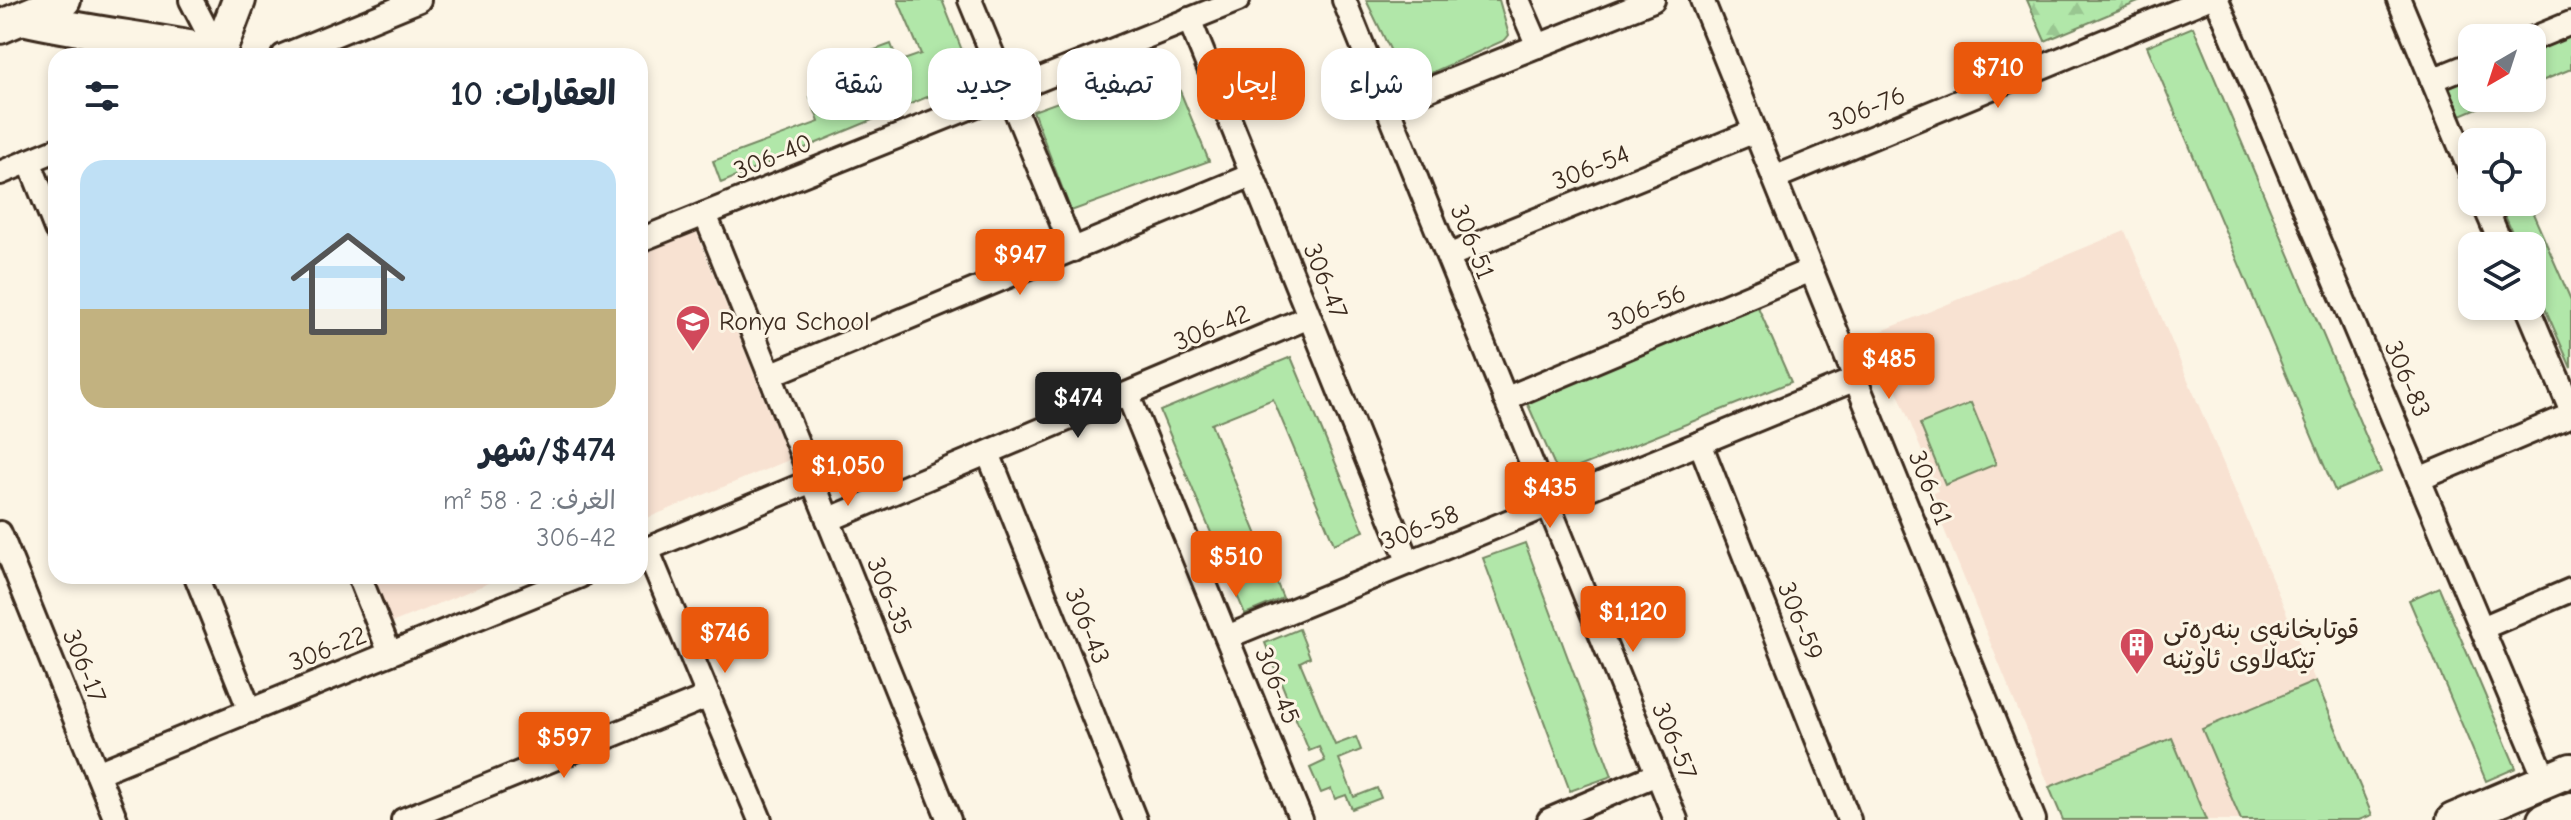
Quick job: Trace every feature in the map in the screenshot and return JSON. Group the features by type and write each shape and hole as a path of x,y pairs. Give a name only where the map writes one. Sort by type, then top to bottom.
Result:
{"street":[{"path":"11,22 64,0"},
{"path":"191,0 215,48"},
{"path":"222,48 239,0"},
{"path":"302,48 418,0"},
{"path":"970,0 990,48"},
{"name":"306-40","path":"1041,80 1238,0"},
{"name":"306-51","path":"1344,0 1363,48"},
{"path":"1518,0 1538,46"},
{"path":"1432,88 1653,0"},
{"name":"306-61","path":"1702,0 2034,820"},
{"name":"306-76","path":"1774,178 2204,0"},
{"name":"306-83","path":"2217,0 2482,628 2558,775"},
{"path":"2399,0 2458,142"},
{"name":"306-47","path":"1189,19 1409,563"},
{"path":"11,22 127,36 185,48"},
{"path":"2546,33 2571,23"},
{"path":"2432,80 2458,70"},
{"name":"306-40","path":"648,237 941,120"},
{"path":"1020,120 1073,250"},
{"name":"306-51","path":"1393,120 1548,506"},
{"name":"306-54","path":"1448,256 1755,131"},
{"path":"0,173 48,153"},
{"path":"29,161 48,209"},
{"path":"770,375 1252,175"},
{"name":"306-35","path":"705,214 949,820"},
{"name":"306-56","path":"1505,399 1811,270"},
{"name":"306-42","path":"828,520 1309,317"},
{"path":"2419,479 2571,413 2533,320"},
{"name":"306-58","path":"1227,637 1856,379"},
{"name":"306-45","path":"1128,395 1301,820"},
{"name":"306-59","path":"1700,443 1849,820"},
{"name":"306-43","path":"988,453 1135,820"},
{"path":"648,548 812,481"},
{"name":"306-57","path":"1548,506 1676,820"},
{"name":"306-17","path":"0,533 116,820"},
{"path":"648,559 760,820"},
{"path":"199,584 250,711"},
{"path":"362,584 390,653"},
{"name":"306-22","path":"97,773 560,584"},
{"path":"2482,628 2571,590"},
{"path":"403,820 709,696"},
{"path":"1549,820 1657,774"},
{"path":"2453,820 2558,775"},
{"path":"2544,820 2571,809"}],"shaded area":[{"name":"Ronya School","path":"693,224 789,460 648,518 648,243"},
{"path":"2125,231 2372,815 2359,820 2063,820 1930,495 1938,491 1887,366 1874,361 1865,338"},
{"path":"368,584 486,584 384,626"}],"green space":[{"path":"898,0 942,0 961,48 928,48 928,97 912,103 912,57 921,54"},
{"path":"1366,0 1499,0 1509,35 1505,40 1432,73 1432,48 1389,48"},
{"path":"2027,0 2143,0 2045,41"},
{"path":"2193,27 2381,472 2335,491 2147,46"},
{"path":"2571,36 2571,69 2546,79 2546,46"},
{"path":"2458,83 2458,108 2449,87"},
{"path":"1181,93 1209,161 1071,211 1036,120 1041,120 1041,108 1057,102 1057,120 1181,120"},
{"path":"872,120 721,183 713,161 819,122"},
{"path":"2505,216 2534,216 2541,232 2512,232"},
{"path":"2546,243 2571,300 2571,368 2546,310"},
{"path":"1758,307 1791,382 1559,475 1525,398"},
{"path":"1291,357 1364,531 1334,544 1273,399 1211,424 1283,598 1245,614 1160,411"},
{"path":"1971,403 1996,464 1945,485 1920,424"},
{"path":"1525,543 1612,776 1570,791 1483,558"},
{"path":"2439,587 2516,768 2486,781 2409,600"},
{"path":"1299,629 1310,657 1300,662 1335,745 1356,737 1361,750 1339,759 1354,797 1377,788 1381,798 1352,809 1346,795 1335,799 1331,789 1321,793 1310,768 1325,761 1319,747 1309,751 1265,643"},
{"path":"2316,681 2372,815 2359,820 2241,820 2202,729"},
{"path":"2172,738 2206,820 2063,820 2049,787"}],"place":[{"name":"Ronya School","path":"693,353"},
{"name":"قوتابخانەی بنەڕەتی تێکەڵاوی ئاوێنە","path":"2137,676"}]}
